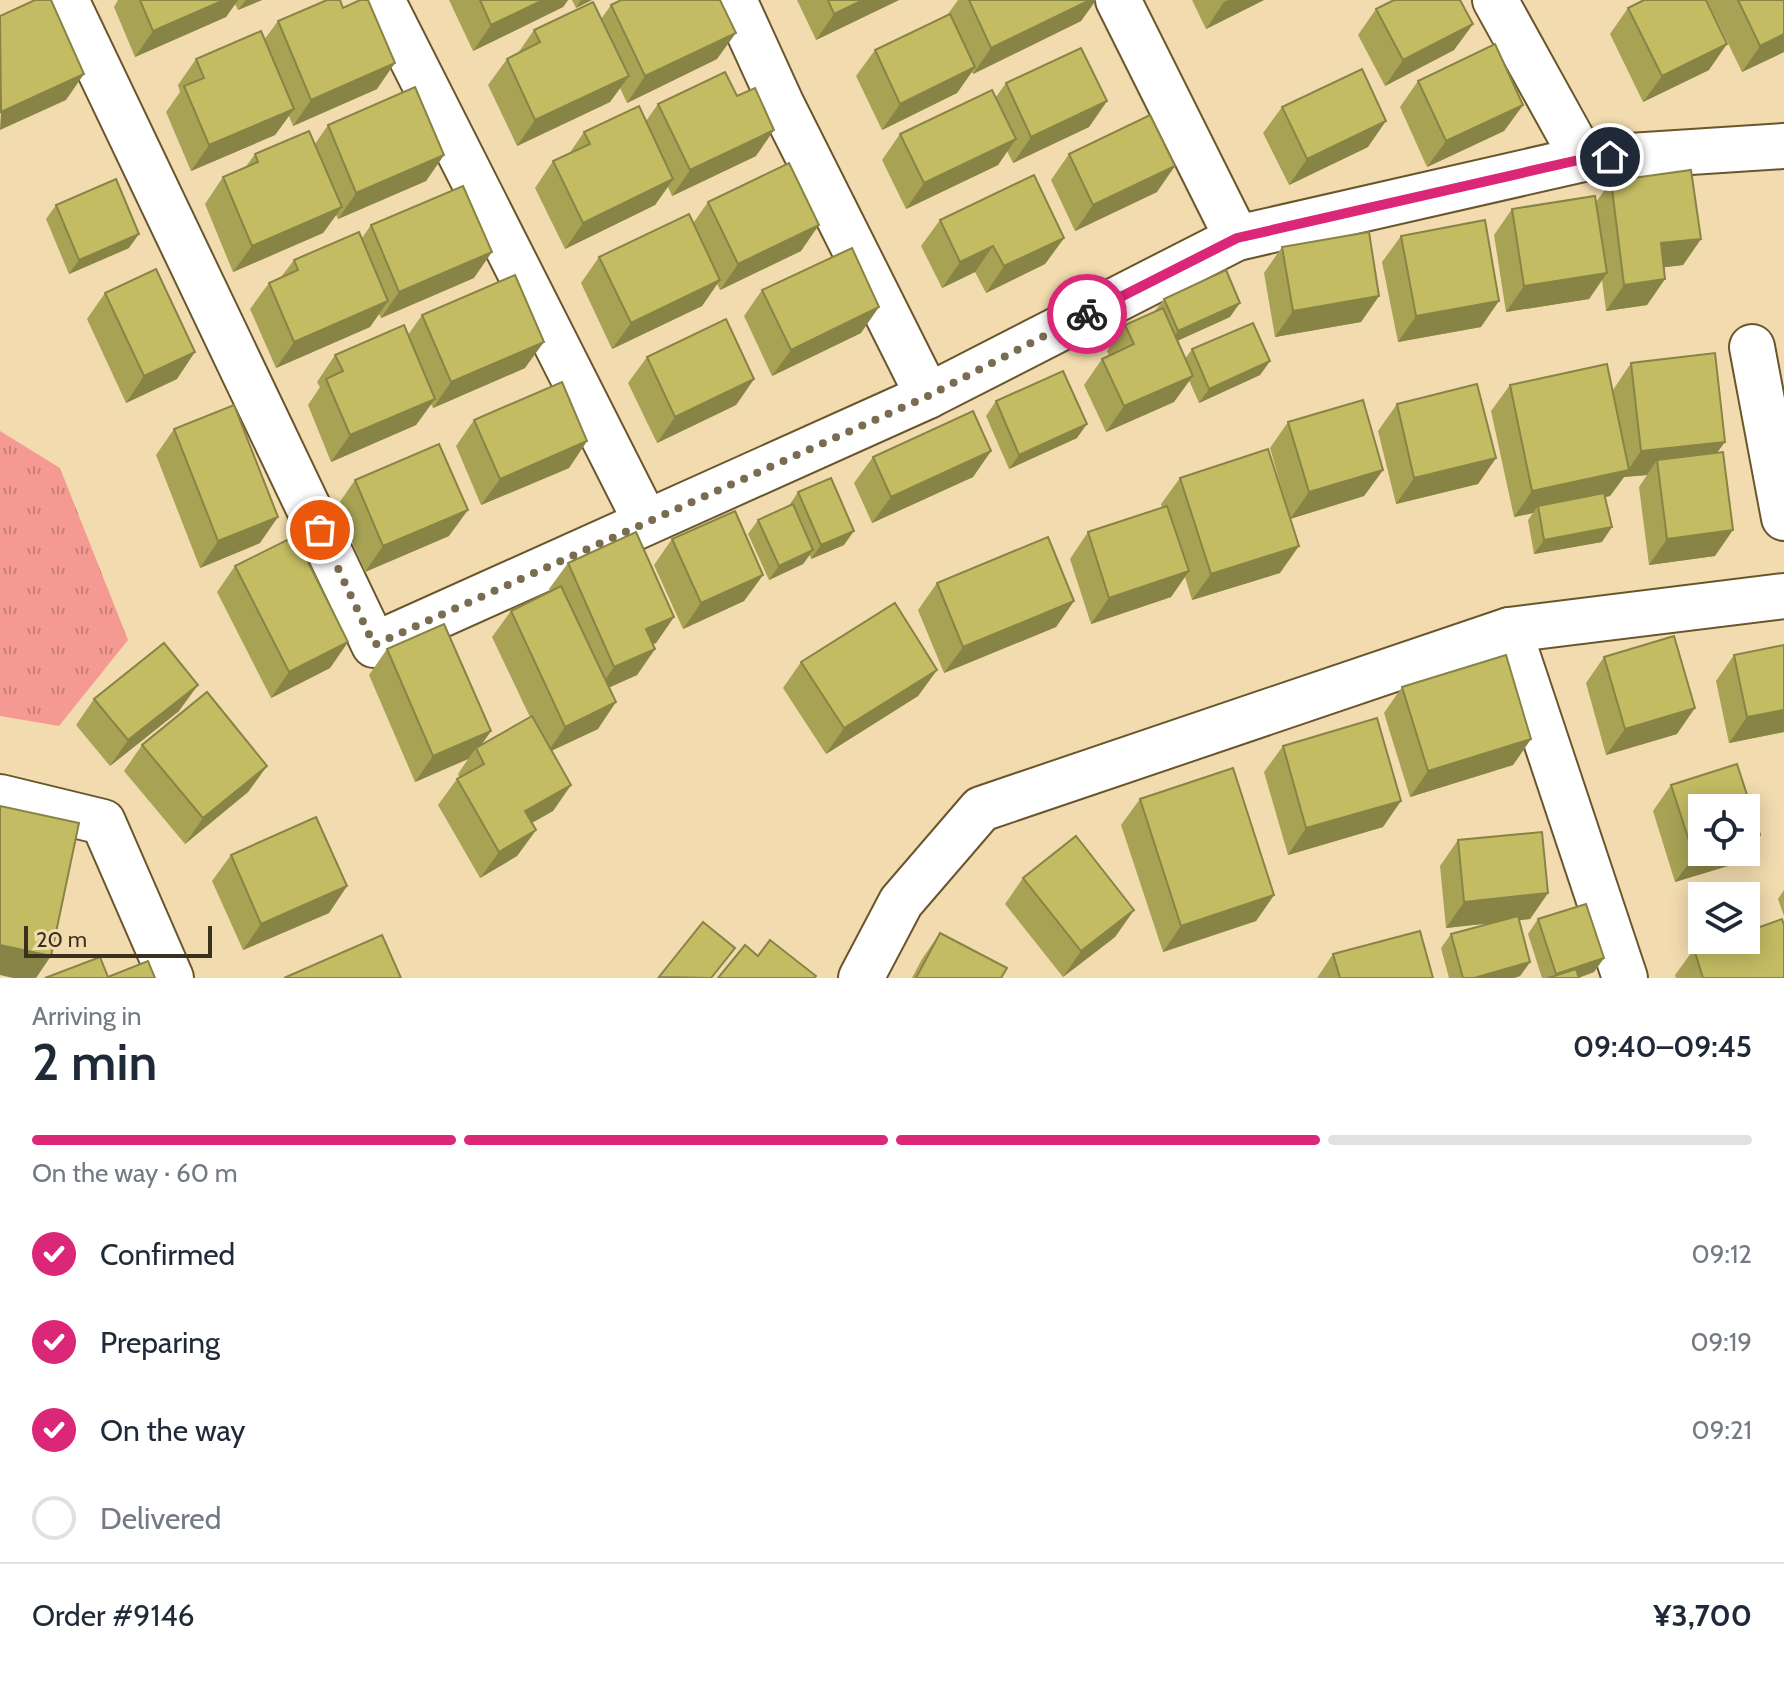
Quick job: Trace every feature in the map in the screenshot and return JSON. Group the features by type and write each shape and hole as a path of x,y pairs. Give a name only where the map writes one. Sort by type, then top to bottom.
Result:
{"street":[{"path":"66,0 374,645 928,396 1237,238 1583,159 1784,146"},
{"path":"382,0 646,522"},
{"path":"734,0 781,103 928,396"},
{"path":"1118,0 1237,238"},
{"path":"1495,0 1583,159"},
{"path":"1752,347 1784,518"},
{"path":"861,978 901,902 981,809 1509,630 1784,596"},
{"path":"1509,630 1625,978"},
{"path":"0,797 103,822 171,978"}],"green space":[{"path":"0,431 60,468 128,640 59,726 0,716"}],"building":[{"path":"35,0 51,0 84,74 1,112 0,16"},
{"path":"140,0 224,0 153,31"},
{"path":"327,0 340,0 343,8 360,0 368,0 395,63 311,100 278,21"},
{"path":"480,0 543,0 491,25"},
{"path":"621,0 720,0 736,33 645,76 611,5"},
{"path":"828,0 863,0 834,14"},
{"path":"969,0 1090,0 991,48"},
{"path":"1394,0 1460,0 1473,24 1403,60 1376,9"},
{"path":"1644,0 1706,0 1727,44 1662,76 1628,8"},
{"path":"1738,0 1784,0 1784,34 1760,46"},
{"path":"593,2 629,76 535,120 507,59 540,42 534,30"},
{"path":"950,14 975,67 900,104 875,50"},
{"path":"261,31 294,109 209,145 184,86 204,78 196,59"},
{"path":"1495,44 1523,105 1446,141 1418,81"},
{"path":"1081,48 1107,101 1031,137 1006,83"},
{"path":"1362,69 1386,121 1307,159 1282,107"},
{"path":"725,72 737,96 755,88 774,130 690,170 658,104"},
{"path":"415,87 444,155 356,193 328,125"},
{"path":"992,90 1016,139 924,183 900,134"},
{"path":"639,106 673,179 583,223 553,161 590,144 584,132"},
{"path":"1150,115 1175,166 1093,205 1069,154"},
{"path":"309,131 342,207 252,246 223,177 258,162 255,154"},
{"path":"789,163 819,225 738,264 708,202"},
{"path":"1691,170 1701,239 1661,243 1665,279 1624,285 1611,181"},
{"path":"1034,175 1064,238 1004,266 993,246 960,262 940,220"},
{"path":"116,179 139,234 79,260 56,205"},
{"path":"463,186 492,252 399,292 371,225"},
{"path":"1595,196 1607,273 1524,286 1512,209"},
{"path":"689,214 720,280 631,323 599,257"},
{"path":"1485,220 1499,301 1416,316 1401,236"},
{"path":"359,232 388,301 294,342 269,283 298,270 294,260"},
{"path":"1369,232 1379,296 1293,311 1282,247"},
{"path":"852,248 879,307 791,350 762,290"},
{"path":"156,269 195,352 144,376 105,293"},
{"path":"1226,270 1240,303 1178,331 1164,299"},
{"path":"515,275 544,342 451,382 422,315"},
{"path":"1163,308 1193,376 1124,406 1102,359 1134,344 1125,325"},
{"path":"726,319 754,379 675,417 647,357"},
{"path":"1253,323 1270,361 1209,389 1192,349"},
{"path":"404,325 435,399 350,435 326,379 343,371 335,355"},
{"path":"1715,353 1725,442 1641,451 1631,363"},
{"path":"1607,364 1629,470 1532,491 1510,385"},
{"path":"1063,371 1087,424 1019,455 996,401"},
{"path":"562,382 587,441 500,479 474,420"},
{"path":"1477,384 1496,458 1414,478 1397,404"},
{"path":"1363,400 1383,470 1309,492 1288,422"},
{"path":"234,405 278,517 218,541 174,429"},
{"path":"973,411 991,451 891,497 873,457"},
{"path":"439,444 468,510 383,546 355,480"},
{"path":"1268,449 1299,546 1211,574 1180,478"},
{"path":"1723,452 1733,530 1667,539 1657,460"},
{"path":"831,478 854,531 821,545 798,492"},
{"path":"1604,493 1612,527 1544,540 1538,506"},
{"path":"793,504 813,550 779,566 758,520"},
{"path":"1167,506 1189,571 1109,598 1088,532"},
{"path":"735,511 763,575 701,603 672,539"},
{"path":"636,532 674,617 646,629 655,649 614,667 568,563"},
{"path":"295,536 348,642 289,672 235,566"},
{"path":"1048,537 1074,601 963,647 937,583"},
{"path":"561,586 616,702 565,727 511,611"},
{"path":"895,603 937,670 844,728 801,662"},
{"path":"444,624 491,731 433,756 387,649"},
{"path":"1674,636 1695,708 1625,729 1604,657"},
{"path":"164,643 198,685 128,740 94,699"},
{"path":"1784,645 1784,710 1747,717 1734,655"},
{"path":"1506,655 1531,739 1428,771 1402,687"},
{"path":"207,692 267,766 203,818 142,745"},
{"path":"532,716 571,785 525,811 536,830 499,852 457,779 484,764 476,748"},
{"path":"1377,718 1401,801 1306,828 1283,746"},
{"path":"1737,764 1747,794 1688,794 1688,837 1671,785"},
{"path":"1233,768 1274,895 1181,926 1140,799"},
{"path":"0,806 79,823 51,956 0,945"},
{"path":"316,817 347,886 261,924 231,855"},
{"path":"1542,832 1548,893 1464,902 1458,840"},
{"path":"1076,836 1134,910 1081,951 1023,878"},
{"path":"1586,904 1604,958 1556,974 1538,919"},
{"path":"1518,916 1530,962 1474,978 1463,978 1451,934"},
{"path":"1782,919 1784,978 1703,978 1696,954 1760,954 1760,927"},
{"path":"703,922 735,948 711,978 659,977"},
{"path":"1420,931 1433,978 1340,978 1333,954"},
{"path":"940,933 1007,968 1001,978 916,978"},
{"path":"382,935 401,978 284,978"},
{"path":"770,940 816,976 718,978 745,945 758,956"},
{"path":"100,957 108,977 148,961 155,978 45,978"},
{"path":"1576,969 1579,978 1548,978"}],"way so far":[{"path":"320,530 374,645 928,396 1087,314"}],"route":[{"path":"1087,314 1237,238 1583,159 1610,157"}]}
